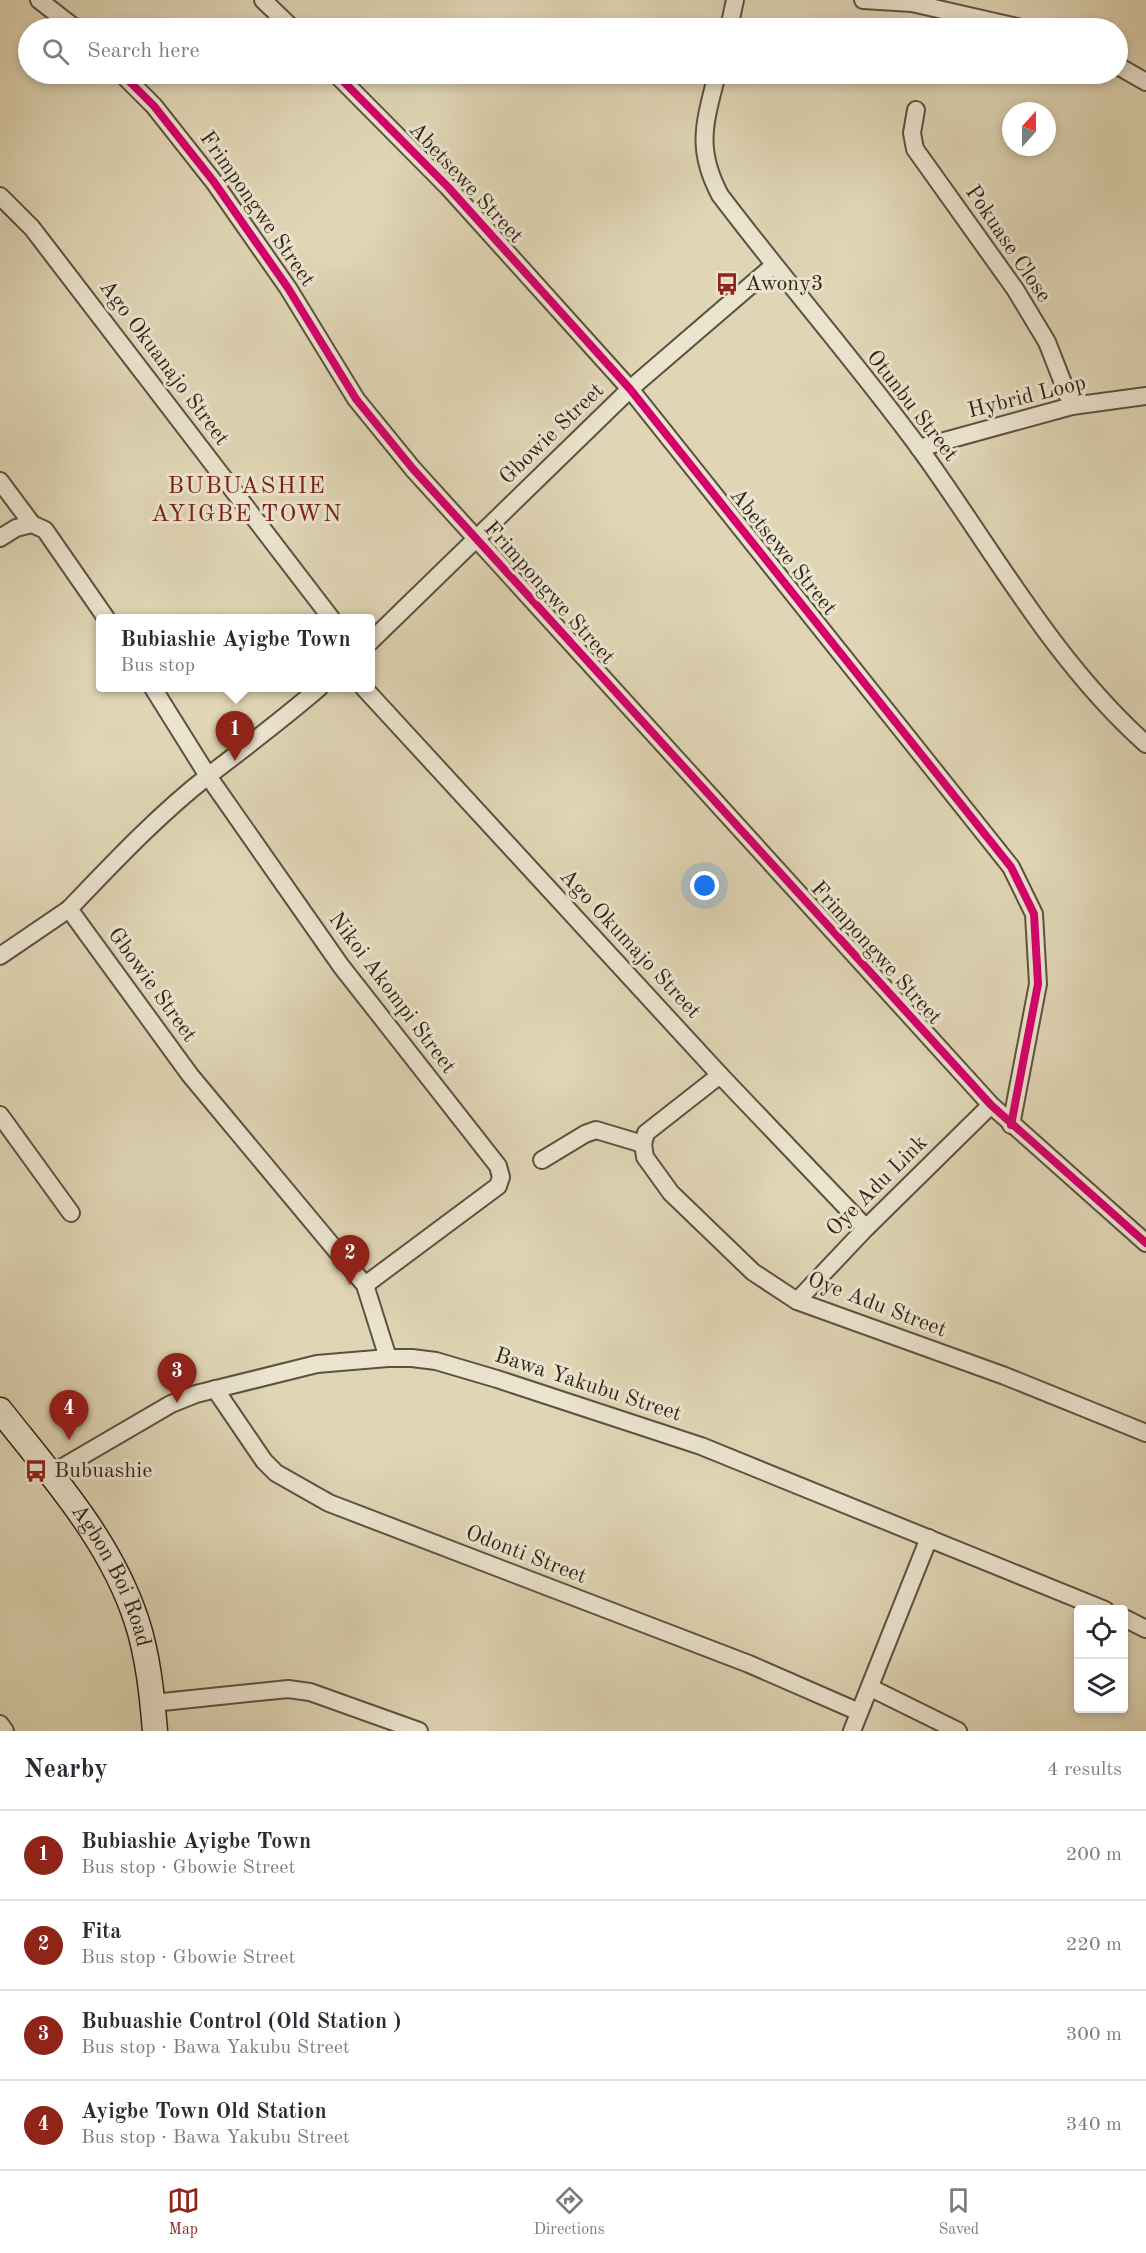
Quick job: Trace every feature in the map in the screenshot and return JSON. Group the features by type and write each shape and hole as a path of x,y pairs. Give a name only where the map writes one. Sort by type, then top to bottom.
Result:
{"street":[{"path":"39,0 62,18"},
{"path":"263,0 282,18"},
{"path":"731,18 735,0"},
{"path":"863,0 912,3 977,18"},
{"path":"1128,72 1146,82"},
{"name":"Frimpongwe Street","path":"132,84 154,106 214,182 288,288 356,399 413,469 1011,1125"},
{"name":"Abetsewe Street","path":"346,84 448,187 630,389 1011,867 1034,914 1038,984 1011,1125"},
{"name":"Otunbu Street","path":"715,84 703,132 709,174 720,195 773,266 919,448 1030,610 1119,720 1146,744"},
{"name":"Pokuase Close","path":"916,110 912,133 915,149 1015,289 1047,342 1072,406"},
{"name":"Ago Okuanajo Street","path":"0,196 32,228 328,614"},
{"name":"Gbowie Street","path":"375,637 630,389 773,266"},
{"name":"Hybrid Loop","path":"919,448 1072,406 1146,396"},
{"path":"0,481 32,524 45,530 103,614"},
{"path":"0,538 16,528 32,524"},
{"name":"Nikoi Akompi Street","path":"156,692 208,776 341,966 498,1166 501,1177 498,1186 365,1285"},
{"path":"0,956 69,909 120,856 208,776 247,748 314,692"},
{"name":"Ago Okumajo Street","path":"369,692 720,1075 866,1228"},
{"name":"Gbowie Street","path":"69,909 190,1075 365,1285 388,1358"},
{"path":"542,1160 585,1134 596,1130 643,1144 646,1133 720,1075"},
{"name":"Oye Adu Link","path":"797,1301 866,1228 991,1105"},
{"path":"0,1115 71,1213"},
{"path":"1011,1125 1146,1242"},
{"name":"Oye Adu Street","path":"643,1144 645,1157 671,1193 753,1272 797,1301 1016,1380 1146,1433"},
{"name":"Bawa Yakubu Street","path":"51,1474 171,1404 215,1389 317,1364 388,1358 436,1361 690,1442 1093,1605"},
{"name":"Odonti Street","path":"215,1389 264,1461 276,1473 329,1503 749,1664 859,1713"},
{"name":"Agbon Boi Road","path":"0,1410 74,1502 125,1594 137,1622 153,1702 155,1731"},
{"path":"852,1731 929,1538"},
{"path":"1128,1620 1146,1629"},
{"path":"871,1688 958,1731"},
{"path":"153,1702 288,1689 310,1692 419,1731"},
{"path":"0,1724 5,1731"}],"cycle path":[{"path":"132,84 154,106 214,182 288,288 356,399 413,469 991,1105 1146,1243"},
{"path":"346,84 448,187 630,389 1011,867 1034,914 1038,984 1011,1125"}],"place":[{"name":"Awony3","path":"727,284"},
{"name":"Bubiashie Ayigbe Town","path":"235,761"},
{"name":"Fita","path":"350,1285"},
{"name":"Bubuashie Control (Old Station )","path":"177,1403"},
{"name":"Ayigbe Town Old Station","path":"69,1440"},
{"name":"Bubuashie","path":"36,1471"}],"district":[{"name":"BUBUASHIE AYIGBE TOWN","path":"247,501"}]}
